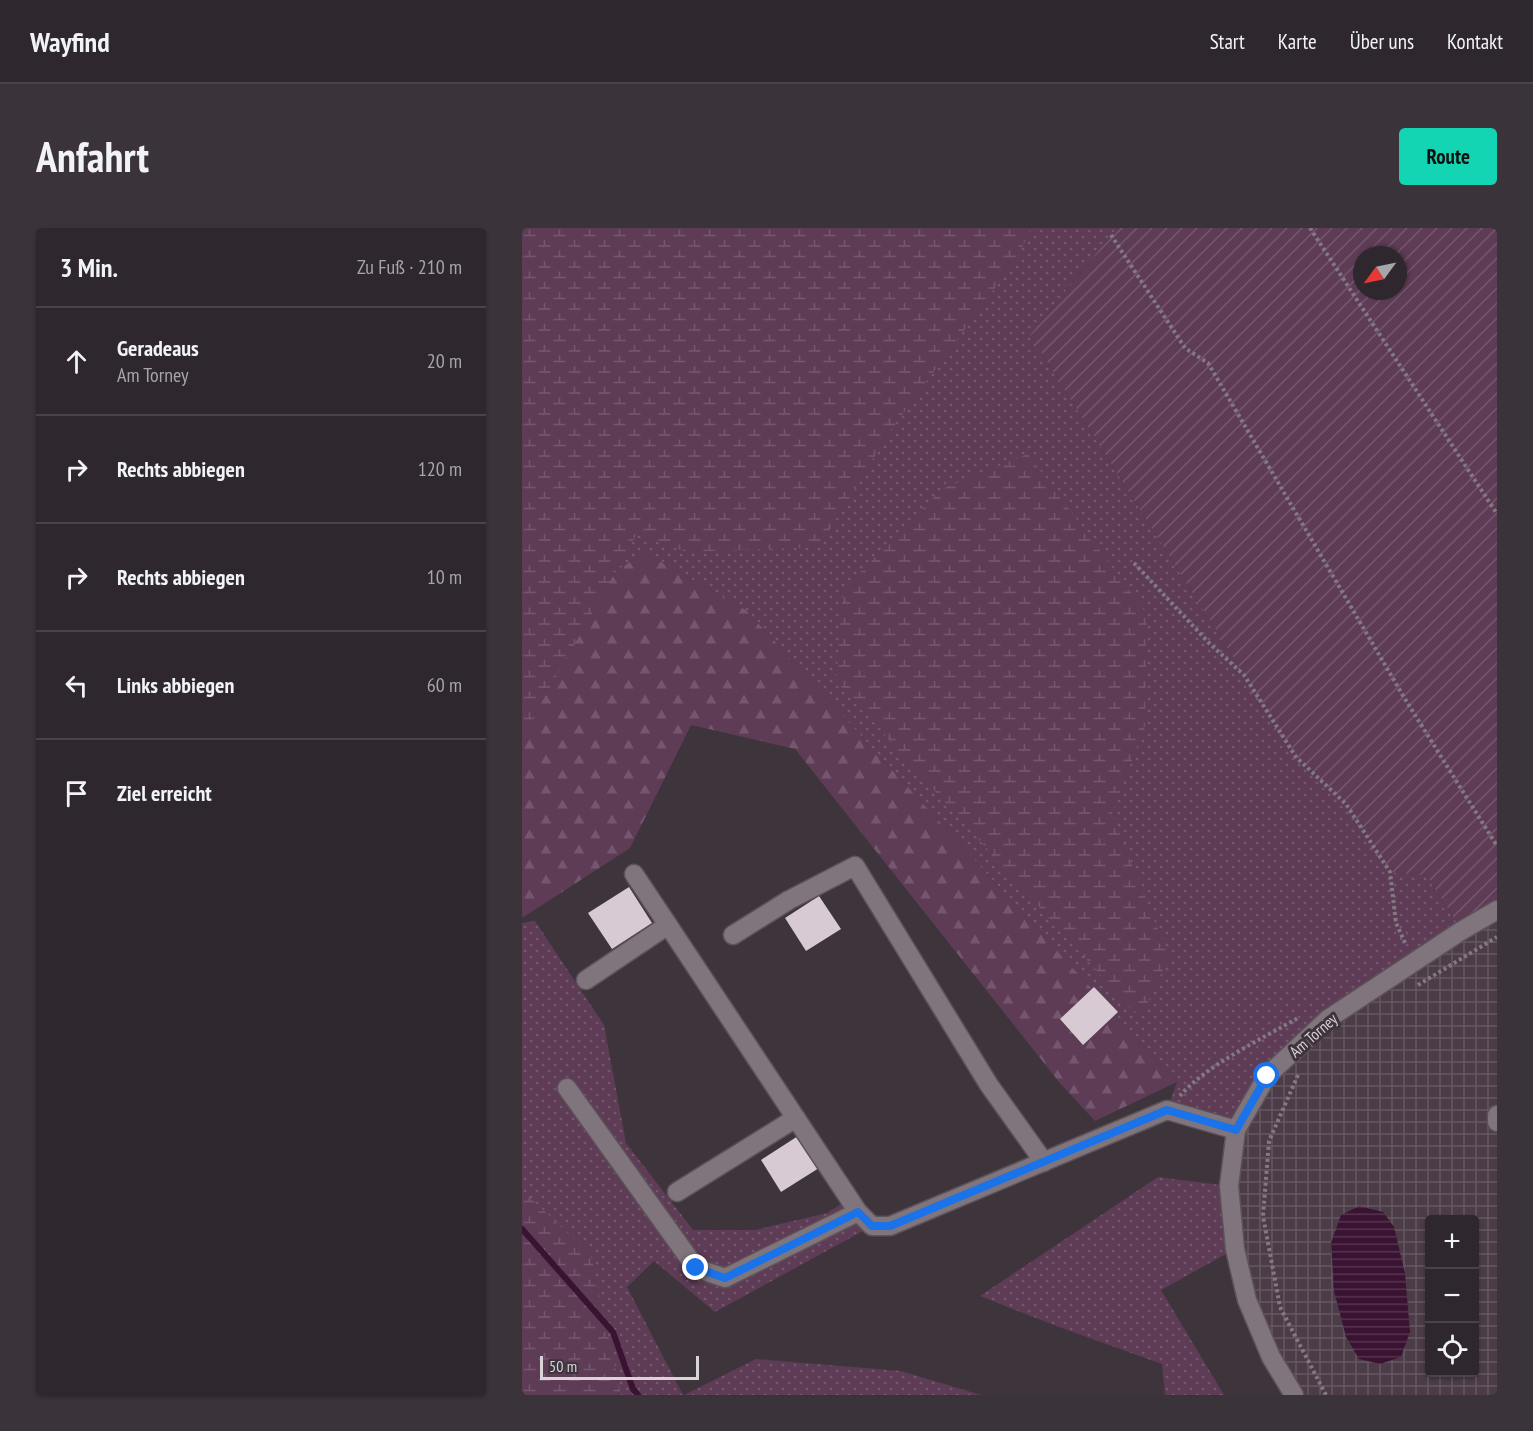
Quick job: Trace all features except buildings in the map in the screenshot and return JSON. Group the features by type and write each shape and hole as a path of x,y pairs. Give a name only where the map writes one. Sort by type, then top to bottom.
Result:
{"street":[{"path":"733,935 789,900 855,866 989,1084 1044,1162"},
{"path":"634,874 858,1212 872,1226 890,1226 1167,1110 1236,1130"},
{"name":"Am Torney","path":"1294,1395 1271,1357 1247,1300 1235,1249 1228,1186 1236,1130 1267,1076 1328,1018 1497,910"},
{"path":"586,980 668,925"},
{"path":"567,1088 696,1268 725,1278 858,1212"},
{"path":"1497,1115 1497,1122"},
{"path":"677,1192 796,1118"}],"path":[{"path":"1310,228 1497,514"},
{"path":"1111,235 1185,348 1208,363 1405,699 1497,846"},
{"path":"1134,564 1209,643 1244,675 1296,757 1346,804 1390,872 1396,923 1413,963"},
{"path":"1408,991 1497,937"},
{"path":"1167,1110 1189,1084 1300,1017"},
{"path":"1301,1068 1269,1141 1263,1216 1280,1307 1326,1395"}],"shaded area":[{"path":"1497,905 1497,1395 1294,1395 1235,1249 1236,1130 1267,1076 1328,1019"},
{"path":"1359,1206 1383,1212 1394,1227 1405,1273 1410,1332 1401,1357 1380,1364 1359,1359 1346,1337 1334,1291 1331,1243 1341,1215"}],"green space":[{"path":"522,228 1117,228 1030,335 1296,757 1346,804 1390,872 1427,876 1461,929 1267,1076 1236,1130 1167,1110 1177,1082 746,610 645,553 584,590"},
{"path":"522,228 1031,228 1017,258 891,430 819,547 687,552 637,534 522,737"},
{"path":"1117,228 1497,228 1497,905 1461,929 1427,876 1390,872 1346,804 1296,757 1030,335"},
{"path":"1028,454 1147,614 1145,725 1112,814 1169,957 1140,1019 836,681 843,590 942,489"},
{"path":"645,553 746,610 1177,1082 1095,1121 1059,1082 795,749 691,725 630,848 522,918 522,722 584,590"},
{"path":"535,921 604,1025 626,1143 693,1230 755,1230 827,1213 850,1198 872,1226 715,1312 654,1261 627,1287 683,1395 522,1395 522,923"},
{"path":"1158,1177 1229,1186 1235,1249 1161,1290 1224,1395 1165,1395 1162,1364 980,1296"},
{"path":"522,1190 591,1255 621,1395 522,1395"},
{"path":"756,1359 901,1371 981,1395 684,1395"}],"waterway":[{"path":"522,1229 613,1332 633,1389 638,1395"}],"route":[{"path":"696,1268 725,1278 858,1212 872,1226 890,1226 1167,1110 1236,1130 1267,1076"}]}
